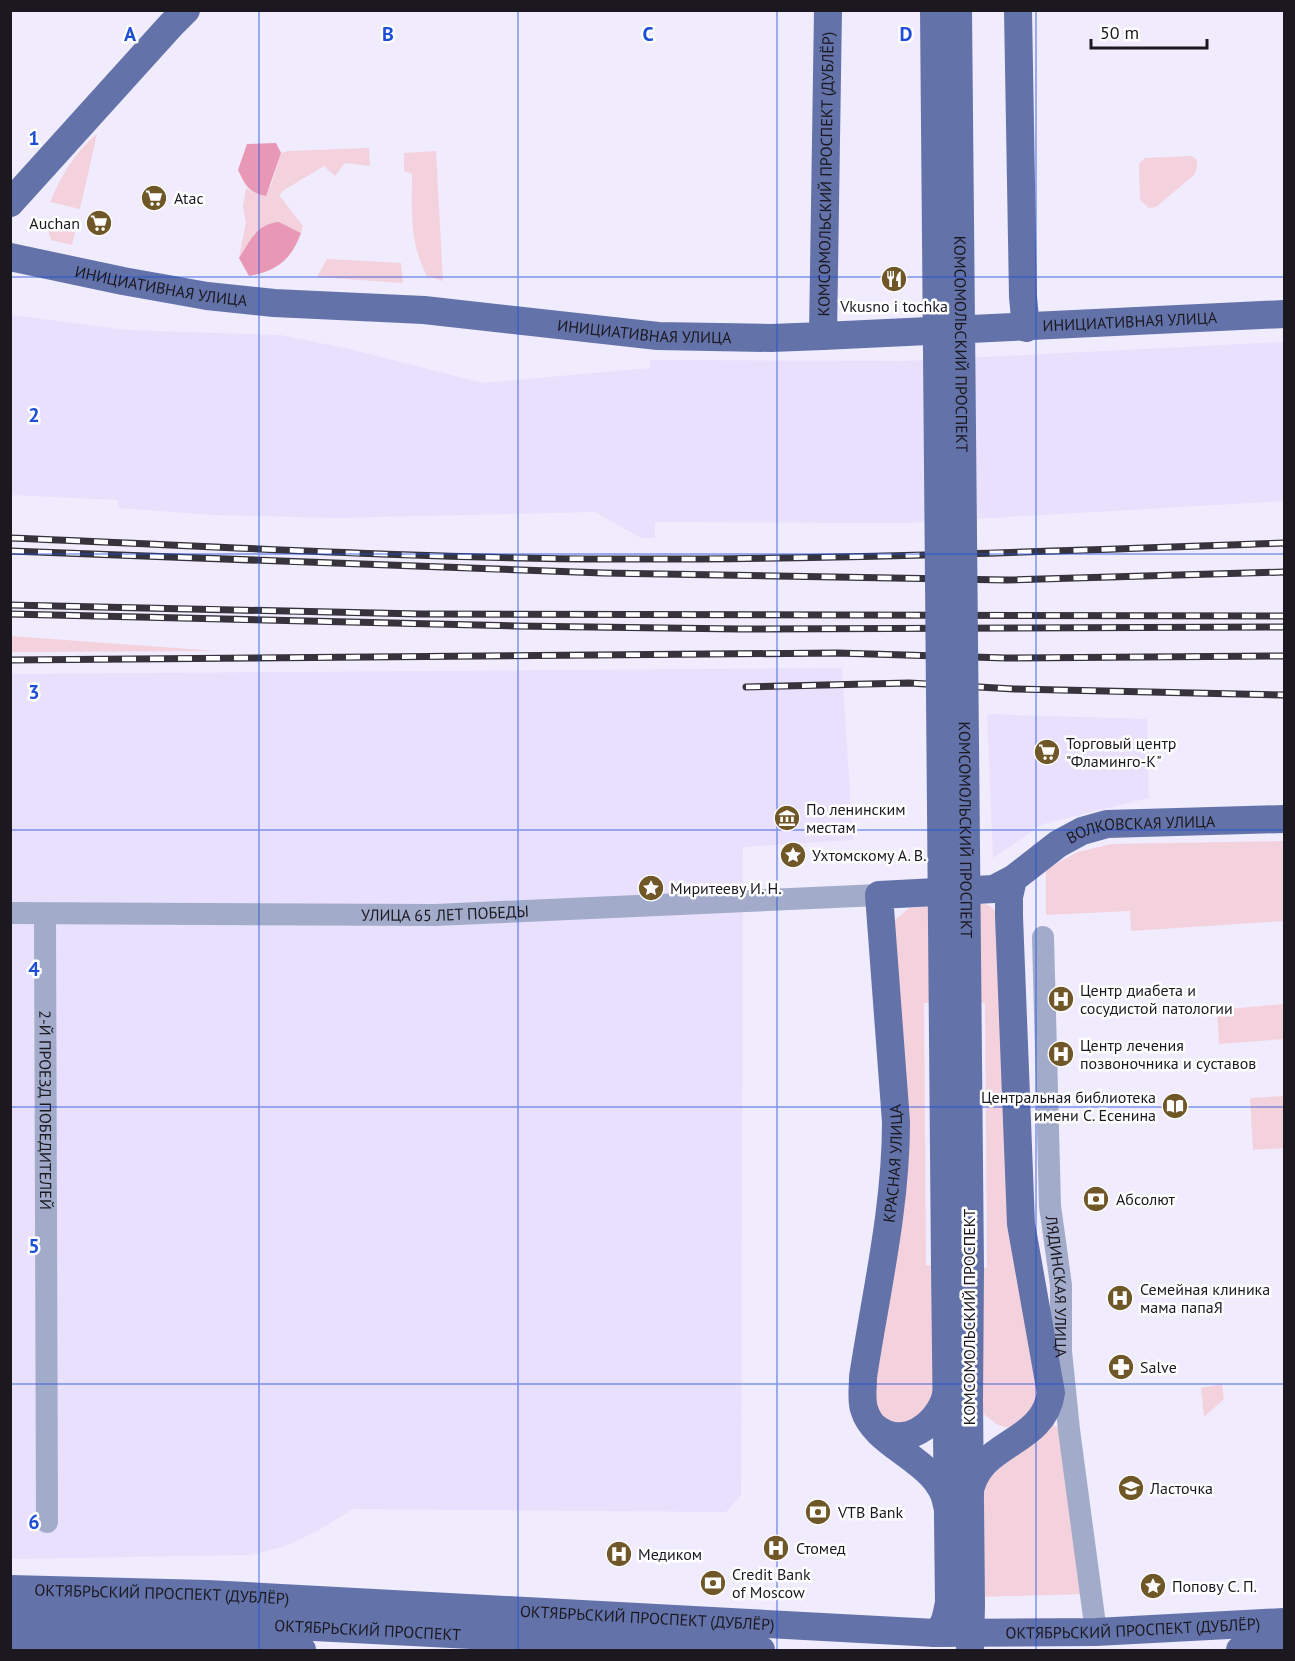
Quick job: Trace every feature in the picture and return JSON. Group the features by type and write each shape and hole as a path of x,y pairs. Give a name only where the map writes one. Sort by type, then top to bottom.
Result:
{"main road":[{"path":"10,203 186,10"},
{"name":"КОМСОМОЛЬСКИЙ ПРОСПЕКТ (ДУБЛЁР)","path":"823,336 828,10"},
{"name":"КОМСОМОЛЬСКИЙ ПРОСПЕКТ","path":"934,10 958,1267"},
{"name":"КОМСОМОЛЬСКИЙ ПРОСПЕКТ","path":"958,10 957,1395 958,1501 970,1641"},
{"path":"1018,10 1023,297 1026,328"},
{"name":"ИНИЦИАТИВНАЯ УЛИЦА","path":"10,257 175,290 274,303 424,310 658,336 771,338 1026,328 1284,314"},
{"name":"ВОЛКОВСКАЯ УЛИЦА","path":"879,895 989,890 1000,887 1058,844 1082,831 1107,824 1284,819"},
{"name":"ЛЯДИНСКАЯ УЛИЦА","path":"958,1501 982,1467 998,1450 1037,1425 1047,1410 1051,1393 1026,1259 1019,1204 1009,916 1009,897 1013,879"},
{"name":"КРАСНАЯ УЛИЦА","path":"875,1427 864,1409 863,1377 891,1207 896,1150 896,1122 879,895"},
{"path":"875,1427 885,1434 895,1436 916,1433 936,1416 943,1403 957,1395 976,1419 994,1433 1010,1436 1025,1433"},
{"path":"875,1427 936,1479 945,1493 958,1501"},
{"name":"КОМСОМОЛЬСКИЙ ПРОСПЕКТ","path":"936,1633 945,1624 949,1603 958,1501"},
{"name":"ОКТЯБРЬСКИЙ ПРОСПЕКТ (ДУБЛЁР)","path":"10,1589 207,1594 936,1633 970,1641 1284,1622"},
{"name":"ОКТЯБРЬСКИЙ ПРОСПЕКТ","path":"10,1616 121,1617 761,1650"},
{"name":"ОКТЯБРЬСКИЙ ПРОСПЕКТ","path":"10,1641 113,1641 302,1650"},
{"path":"1240,1650 1284,1648"},
{"path":"10,1650 17,1650"}],"street":[{"name":"УЛИЦА 65 ЛЕТ ПОБЕДЫ","path":"10,914 435,915 879,895"},
{"name":"2-Й ПРОЕЗД ПОБЕДИТЕЛЕЙ","path":"45,914 47,1522"},
{"name":"ЛЯДИНСКАЯ УЛИЦА","path":"1043,937 1050,1206 1061,1285 1061,1352 1096,1632"}],"shaded area":[{"path":"97,134 80,209 50,202 69,165"},
{"path":"276,143 281,153 266,196 260,195 248,188 238,170 247,144"},
{"path":"369,148 370,166 345,163 335,176 324,166 284,190 279,195 303,226 301,233 279,222 254,234 239,258 246,222 243,206 246,188 257,194 271,185 281,153"},
{"path":"436,151 443,281 427,276 421,263 414,239 412,174 404,171 404,153"},
{"path":"1192,156 1197,160 1194,175 1156,207 1149,208 1140,200 1139,164 1145,158"},
{"path":"279,222 301,233 293,250 282,263 268,271 249,276 239,258 259,230 271,223"},
{"path":"47,227 75,232 72,245 51,240"},
{"path":"327,259 401,263 403,283 317,277"},
{"path":"11,315 127,330 280,335 349,349 483,383 650,368 650,360 905,361 1284,342 1284,501 905,523 655,522 655,538 641,538 595,512 337,518 214,515 118,508 118,500 11,495"},
{"path":"11,636 216,651 11,652"},
{"path":"842,668 853,840 743,847 741,1495 726,1512 353,1509 319,1530 286,1546 250,1555 11,1559 11,674"},
{"path":"987,714 1147,719 1149,798 1043,824 993,858"},
{"path":"1284,841 1284,921 1131,931 1130,911 1046,915 1046,869 1078,852 1111,844"},
{"path":"981,902 990,906 997,913 1041,1401 1010,1428 998,1425 982,1413 978,1265 987,1268 985,1003 924,1003 926,1265 935,1266 938,1390 907,1430 874,1412 895,920 909,908"},
{"path":"1284,1004 1284,1039 1219,1044 1217,1010"},
{"path":"1284,1096 1284,1148 1253,1150 1250,1098"},
{"path":"1222,1384 1224,1399 1204,1417 1201,1388"},
{"path":"1049,1423 1059,1428 1083,1594 978,1597 980,1484"}],"railway":[{"path":"10,538 382,554 606,559 1030,552 1284,543"},
{"path":"10,551 603,573 1007,580 1284,572"},
{"path":"10,605 420,614 1284,616"},
{"path":"10,614 739,629 1284,627"},
{"path":"10,660 837,653 1006,658 1284,656"},
{"path":"746,687 909,683 1014,689 1284,695"}],"place":[{"name":"Atac","path":"154,198"},
{"name":"Auchan","path":"99,223"},
{"name":"Vkusno i tochka","path":"894,279"},
{"name":"Торговый центр \"Фламинго-К\"","path":"1047,752"},
{"name":"По ленинским местам","path":"787,818"},
{"name":"Ухтомскому А. В.","path":"793,855"},
{"name":"Миритееву И. Н.","path":"651,888"},
{"name":"Центр диабета и сосудистой патологии","path":"1061,999"},
{"name":"Центр лечения позвоночника и суставов","path":"1061,1054"},
{"name":"Центральная библиотека имени С. Есенина","path":"1175,1106"},
{"name":"Абсолют","path":"1096,1199"},
{"name":"Семейная клиника мама папаЯ","path":"1120,1298"},
{"name":"Salve","path":"1121,1367"},
{"name":"Ласточка","path":"1131,1488"},
{"name":"VTB Bank","path":"818,1512"},
{"name":"Стомед","path":"776,1548"},
{"name":"Медиком","path":"619,1554"},
{"name":"Credit Bank of Moscow","path":"713,1583"},
{"name":"Попову С. П.","path":"1153,1586"}]}
